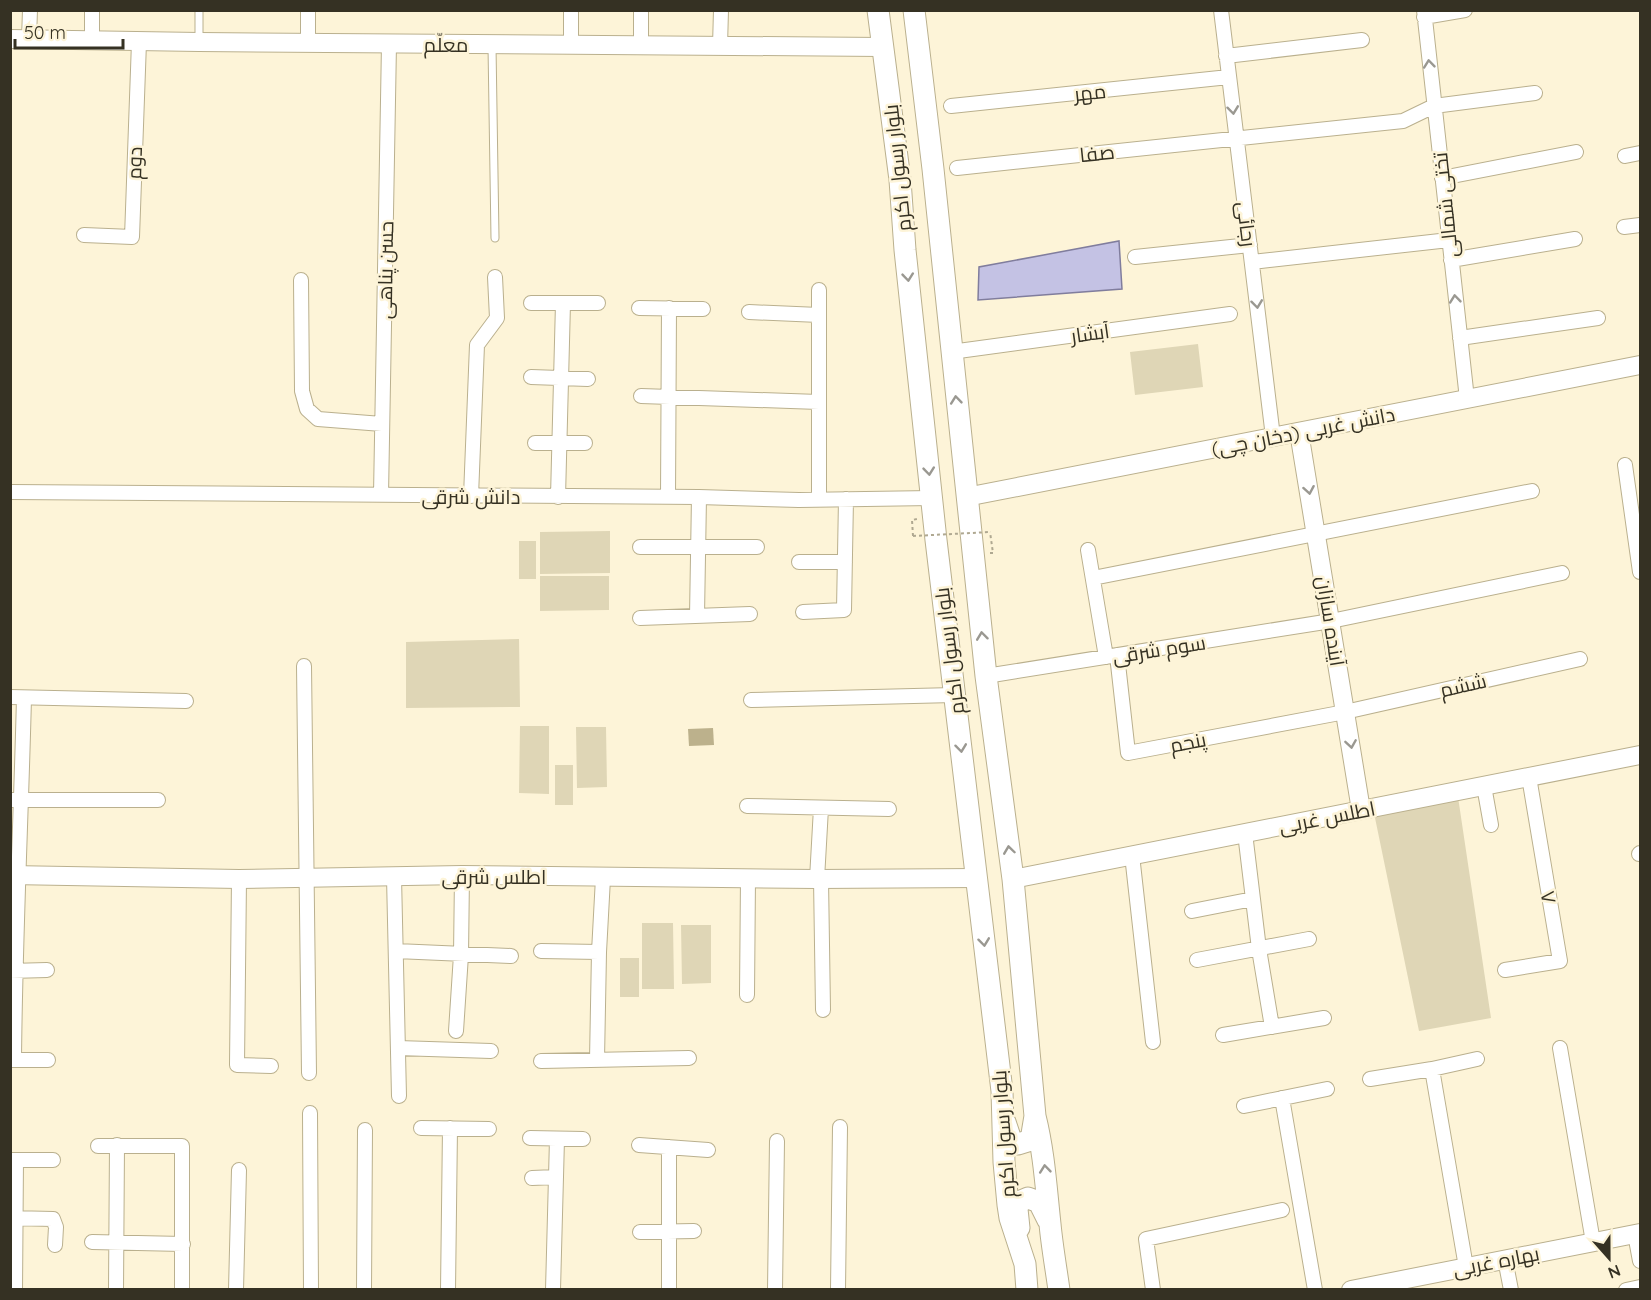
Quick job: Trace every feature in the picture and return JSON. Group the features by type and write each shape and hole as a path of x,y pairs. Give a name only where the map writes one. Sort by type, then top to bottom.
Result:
{"main road":[{"name":"بلوار رسول اکرم","path":"878,10 900,180 905,250 954,695 1002,1091 1008,1205 1025,1264 1027,1290"},
{"name":"بلوار رسول اکرم","path":"914,10 933,169 986,676 1013,879 1035,1116 1046,1169 1050,1224 1059,1290"},
{"path":"900,180 915,188 926,183 933,169"},
{"path":"905,250 910,241 917,237 925,237 935,247 941,259"},
{"path":"1002,1116 1011,1140 1018,1144 1031,1140 1035,1116"},
{"path":"1018,1241 1019,1202 1028,1198 1039,1202 1050,1224"}],"street":[{"path":"29,39 30,10"},
{"path":"92,10 92,41"},
{"path":"308,10 308,43"},
{"path":"571,10 571,45"},
{"path":"641,46 642,10"},
{"path":"720,46 721,10"},
{"name":"رجائی","path":"1221,10 1273,437"},
{"path":"1424,14 1466,10"},
{"name":"تختی شمالی","path":"1424,14 1467,399"},
{"name":"معلّم","path":"10,39 139,42 882,47"},
{"path":"1226,56 1362,40"},
{"name":"دوم","path":"84,235 132,237 139,42"},
{"name":"حسن پناهی","path":"381,495 389,44"},
{"name":"مهر","path":"951,106 1229,77"},
{"name":"صفا","path":"957,168 1403,121 1434,106 1535,93"},
{"path":"1442,178 1576,152"},
{"path":"1625,156 1641,153"},
{"path":"1624,227 1641,225"},
{"path":"1451,260 1575,239"},
{"path":"1252,262 1449,240"},
{"path":"1135,257 1250,245"},
{"path":"471,496 477,345 497,318 495,277"},
{"path":"301,280 302,391 308,409 318,419 382,424"},
{"path":"819,290 819,500"},
{"path":"531,303 598,303"},
{"path":"558,497 563,303"},
{"path":"639,308 703,309"},
{"path":"668,497 669,308"},
{"path":"749,312 819,315"},
{"name":"آبشار","path":"951,352 1230,314"},
{"path":"1460,339 1598,318"},
{"name":"دانش غربی (دخان چی)","path":"966,497 1641,365"},
{"path":"531,377 588,379"},
{"path":"640,396 819,402"},
{"name":"آینده سازان","path":"1299,432 1361,810"},
{"path":"535,443 585,443"},
{"path":"1625,465 1641,572"},
{"path":"1093,578 1532,491"},
{"name":"دانش شرقی","path":"10,492 699,497 819,500 932,498"},
{"path":"697,616 699,497"},
{"path":"803,612 844,610 846,499"},
{"path":"640,547 757,547"},
{"path":"1088,550 1112,656"},
{"path":"799,562 845,562"},
{"name":"سوم شرقی","path":"986,676 1331,621 1562,573"},
{"path":"640,618 750,614"},
{"name":"پنجم","path":"1112,656 1128,753 1346,712"},
{"name":"ششم","path":"1346,712 1580,659"},
{"path":"304,666 309,1072"},
{"path":"751,700 954,695"},
{"path":"48,1060 12,1060 17,697 186,701"},
{"name":"اطلس غربی","path":"1013,879 1641,755"},
{"name":"۷","path":"1504,970 1560,961 1529,777"},
{"path":"1484,786 1491,825"},
{"path":"16,800 158,800"},
{"path":"747,806 889,809"},
{"path":"821,808 819,879 823,1010"},
{"path":"1245,833 1259,950 1272,1027"},
{"path":"1132,855 1153,1042"},
{"name":"اطلس شرقی","path":"15,875 239,879 462,876 976,878"},
{"path":"456,1031 461,955 462,876"},
{"path":"394,877 399,1096"},
{"path":"597,1060 603,878"},
{"path":"747,995 748,878"},
{"path":"239,879 237,1065 271,1066"},
{"path":"1192,912 1253,899"},
{"path":"1197,960 1309,939"},
{"path":"396,951 511,956"},
{"path":"541,951 599,952"},
{"path":"13,971 47,970"},
{"path":"1223,1035 1324,1018"},
{"path":"398,1048 491,1051"},
{"path":"1560,1048 1593,1242"},
{"path":"541,1061 689,1058"},
{"path":"1370,1079 1477,1059"},
{"path":"1432,1069 1466,1267"},
{"path":"1244,1106 1327,1089"},
{"path":"1282,1098 1315,1290"},
{"path":"310,1113 311,1290"},
{"path":"838,1290 840,1127"},
{"path":"421,1128 489,1129"},
{"path":"448,1290 450,1128"},
{"path":"364,1290 365,1130"},
{"path":"530,1138 583,1138"},
{"path":"554,1290 557,1139"},
{"path":"775,1290 777,1141"},
{"path":"639,1144 708,1150"},
{"path":"116,1290 117,1145"},
{"path":"98,1146 182,1146 182,1290"},
{"path":"669,1147 669,1290"},
{"path":"15,1290 13,1160 53,1160"},
{"path":"236,1290 239,1170"},
{"path":"531,1178 556,1178"},
{"path":"1153,1290 1146,1239 1282,1210"},
{"path":"13,1218 53,1219 56,1227 55,1245"},
{"path":"640,1232 694,1231"},
{"path":"1638,1233 1641,1261"},
{"name":"بهاره غربی","path":"1352,1289 1419,1283 1466,1267 1638,1233"},
{"path":"92,1242 183,1244"},
{"path":"1505,1259 1511,1290"},
{"path":"1626,1290 1641,1287"}],"lane":[{"path":"199,10 199,42"},
{"path":"492,45 495,238"}],"path":[{"path":"912,520 913,536 990,532 993,553"}],"shaded area":[{"path":"1198,344 1203,387 1135,395 1130,352"},
{"path":"610,531 610,573 540,574 540,532"},
{"path":"519,541 536,541 536,579 519,579"},
{"path":"540,576 609,576 609,610 540,611"},
{"path":"519,639 520,707 406,708 406,642"},
{"path":"520,726 549,726 549,794 519,793"},
{"path":"576,727 606,727 607,787 577,788"},
{"path":"713,728 714,745 689,746 688,729"},
{"path":"555,765 573,765 573,805 555,805"},
{"path":"1458,797 1491,1018 1419,1031 1374,813"},
{"path":"642,923 673,923 674,989 642,989"},
{"path":"681,925 711,925 711,983 682,984"},
{"path":"620,958 639,958 639,997 620,997"}],"building":[{"path":"1119,241 1122,289 978,300 979,267"}]}
